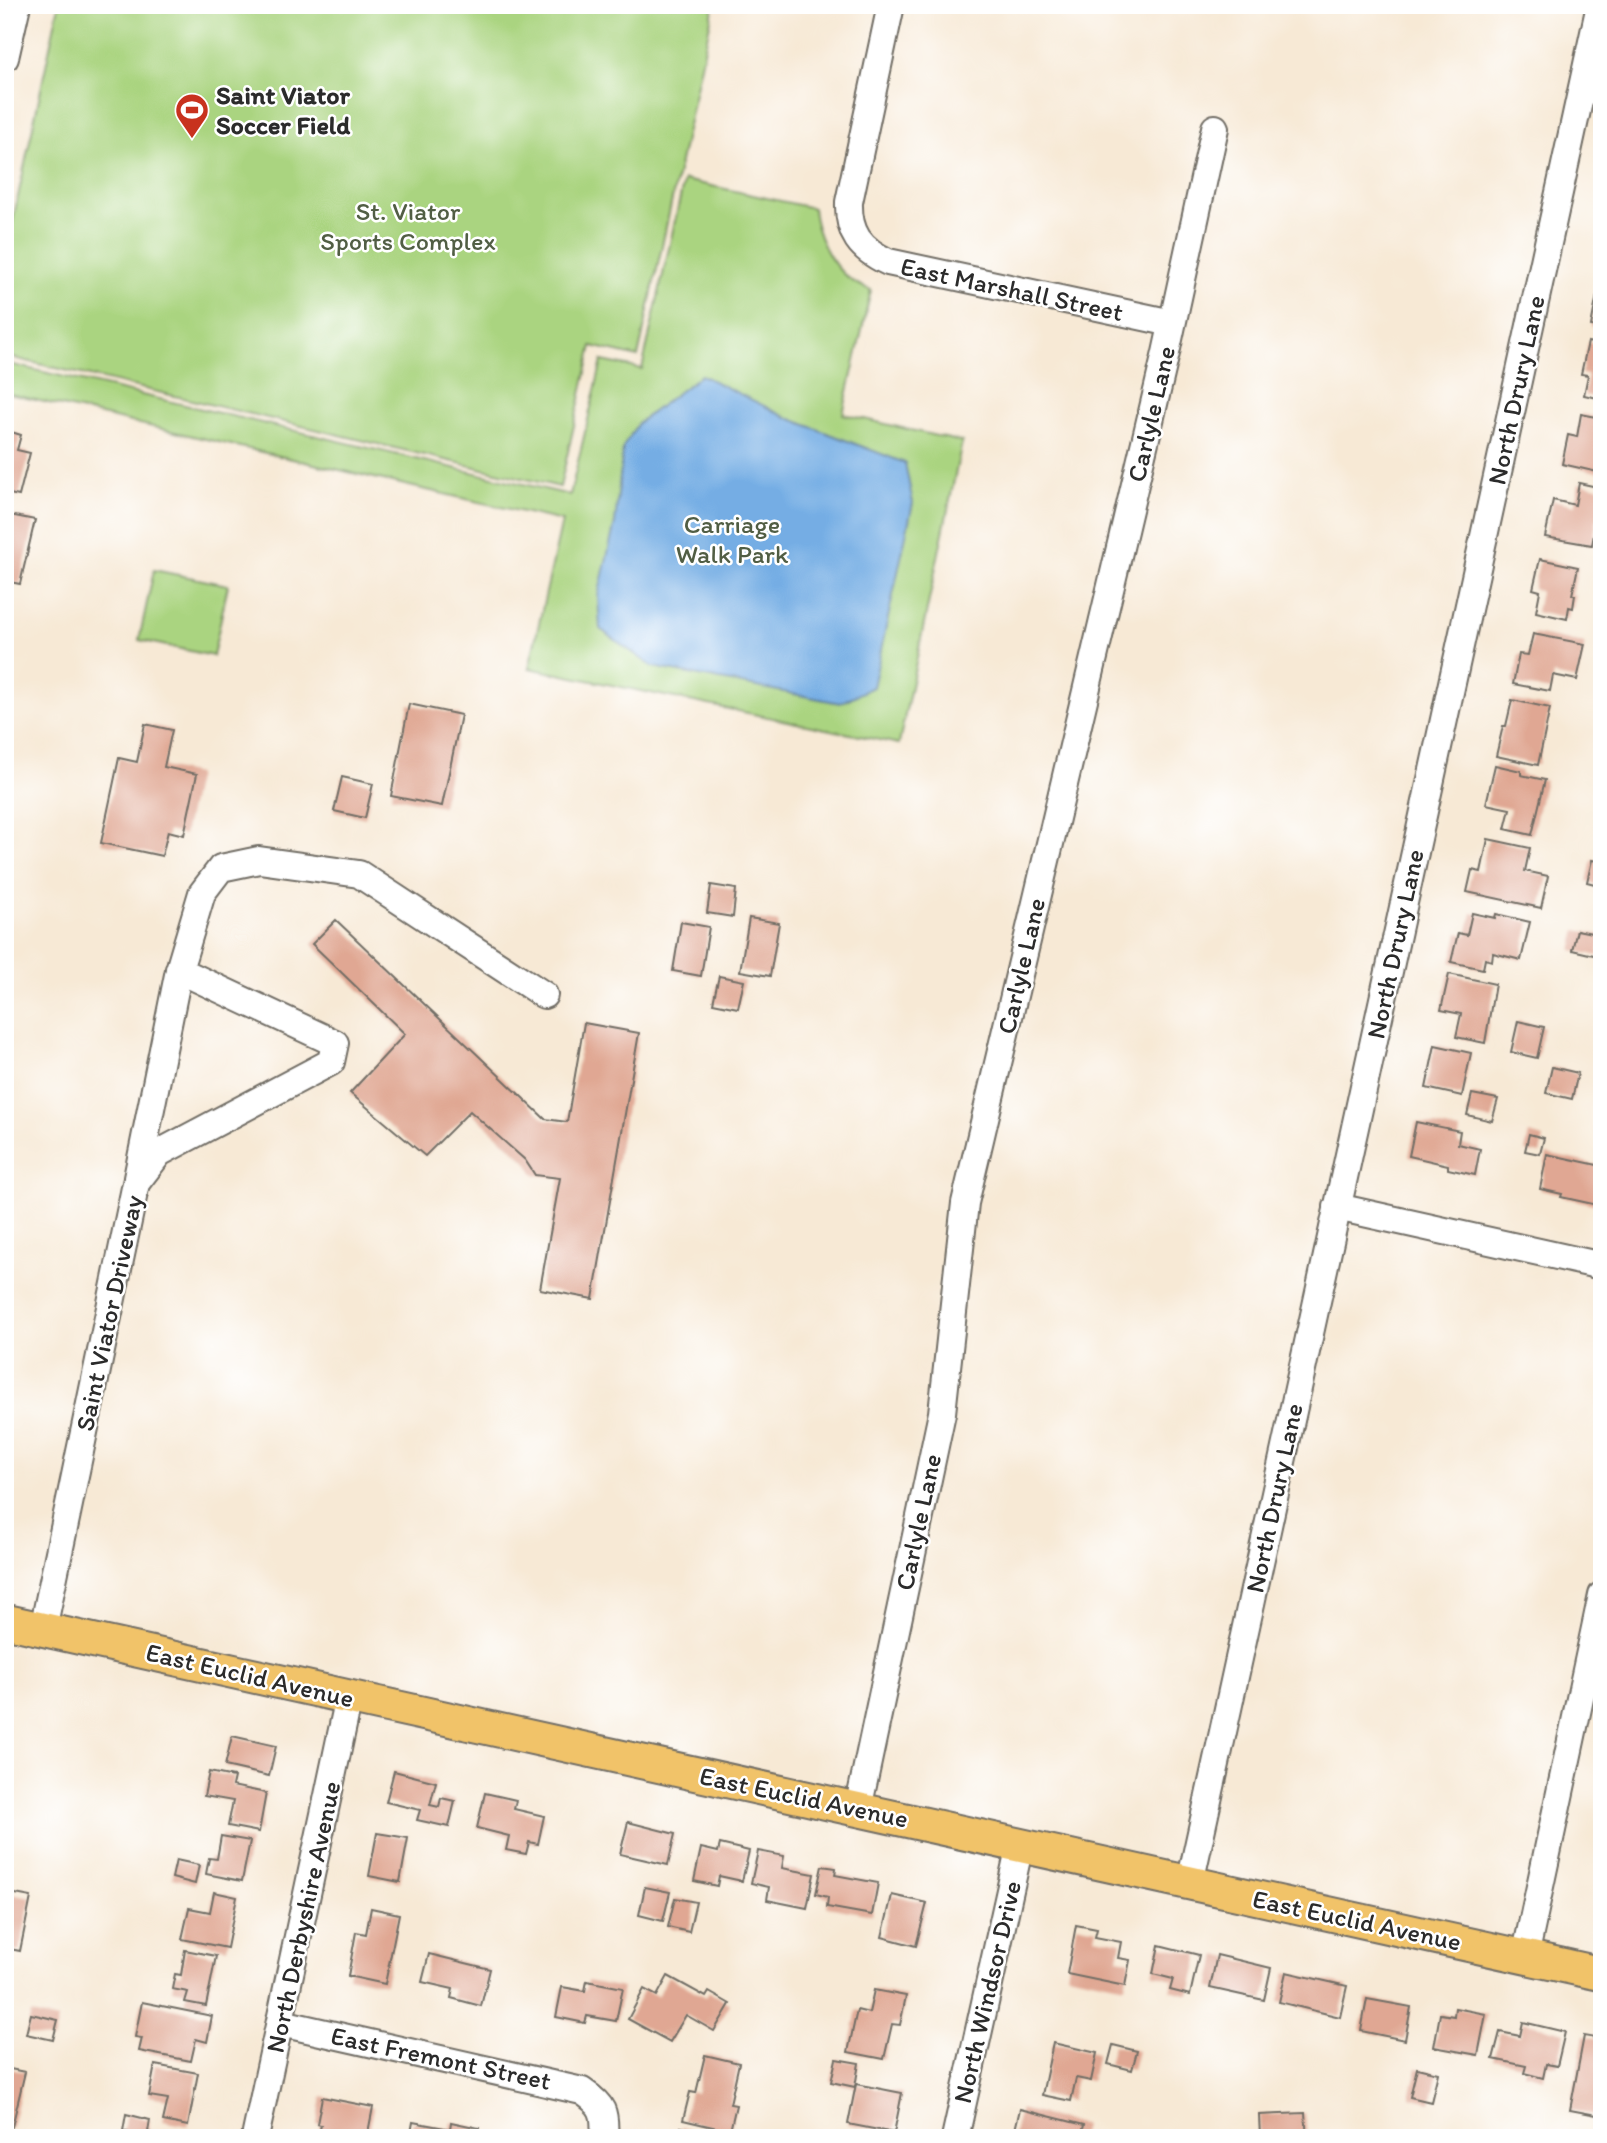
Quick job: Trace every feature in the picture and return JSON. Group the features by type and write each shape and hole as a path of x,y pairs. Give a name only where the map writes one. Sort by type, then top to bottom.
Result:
{"main road":[{"name":"East Euclid Avenue","path":"5,1621 1602,1974"}],"street":[{"path":"5,58 17,5"},
{"name":"East Marshall Street","path":"891,5 849,202 848,219 858,241 873,255 888,262 1172,323"},
{"name":"North Drury Lane","path":"1190,1883 1600,5"},
{"name":"Carlyle Lane","path":"858,1809 942,1413 965,1203 1172,323 1215,128"},
{"path":"136,1183 179,970 202,893 221,868 259,860 359,874 544,995"},
{"name":"Saint Viator Driveway","path":"44,1629 136,1183 159,1153 331,1062 335,1043 179,970"},
{"path":"1337,1207 1602,1266"},
{"path":"1525,1957 1602,1595"},
{"name":"North Derbyshire Avenue","path":"255,2138 349,1697"},
{"name":"North Windsor Drive","path":"955,2138 1020,1845"},
{"name":"East Fremont Street","path":"281,2023 582,2091 598,2102 606,2120 604,2138"}],"green space":[{"name":"St. Viator Sports Complex","path":"59,5 714,5 638,357 592,346 560,487 5,356 5,257"},
{"name":"Carriage Walk Park","path":"684,180 813,208 820,238 836,266 853,282 871,290 843,414 962,442 899,744 529,668 562,521 5,393 5,363 570,495 602,361 642,369"},
{"path":"154,570 228,585 213,656 139,640"}],"water":[{"path":"701,375 791,419 905,463 913,503 873,687 840,703 653,667 600,629 598,596 615,523 623,447 638,423"}],"building":[{"path":"1597,295 1602,296 1602,328 1591,326"},
{"path":"1588,342 1602,345 1602,399 1584,395 1588,375 1581,374"},
{"path":"1581,414 1602,418 1602,473 1562,464 1568,435 1577,437"},
{"path":"5,430 21,435 17,450 30,453 19,496 5,493"},
{"path":"1579,483 1602,488 1602,516 1601,520 1597,519 1592,545 1545,537 1553,500 1575,505"},
{"path":"5,514 35,520 20,584 5,581"},
{"path":"1540,559 1578,567 1572,595 1575,595 1573,608 1569,607 1567,619 1536,612 1540,591 1533,589"},
{"path":"1533,634 1585,644 1577,680 1553,675 1550,691 1513,684 1519,654 1528,655"},
{"path":"1512,700 1550,708 1538,765 1496,756"},
{"path":"409,704 461,715 442,806 391,796"},
{"path":"145,724 172,730 164,767 197,774 184,835 168,831 162,856 101,843 119,758 137,762"},
{"path":"1495,765 1521,771 1521,775 1545,780 1532,835 1505,829 1510,809 1486,804"},
{"path":"342,777 373,784 365,818 334,811"},
{"path":"1488,839 1530,848 1525,871 1548,876 1541,908 1467,892 1472,870 1481,872"},
{"path":"1592,860 1602,862 1602,886 1587,882"},
{"path":"711,885 736,889 733,917 707,913"},
{"path":"1472,913 1495,918 1496,914 1530,922 1521,960 1493,953 1492,961 1485,959 1483,969 1451,962 1458,933 1467,935"},
{"path":"749,918 779,923 770,976 740,971"},
{"path":"336,920 545,1119 567,1122 584,1023 639,1033 593,1299 540,1289 560,1178 535,1175 525,1160 470,1111 425,1156 350,1093 405,1034 312,944"},
{"path":"681,922 709,927 701,976 673,971"},
{"path":"1577,930 1602,935 1598,956 1572,950"},
{"path":"1449,974 1495,984 1485,1043 1456,1037 1461,1014 1441,1010"},
{"path":"719,976 744,981 738,1008 713,1003"},
{"path":"1518,1021 1544,1027 1537,1058 1511,1052"},
{"path":"1435,1045 1471,1053 1462,1096 1426,1088"},
{"path":"1552,1067 1578,1073 1572,1099 1546,1093"},
{"path":"1472,1094 1498,1099 1492,1121 1467,1115"},
{"path":"1416,1122 1460,1131 1458,1144 1480,1149 1475,1175 1448,1169 1448,1165 1409,1156"},
{"path":"1529,1134 1544,1138 1540,1154 1525,1151"},
{"path":"1547,1154 1602,1166 1602,1206 1561,1197 1562,1194 1540,1189"},
{"path":"232,1736 276,1746 269,1776 225,1766"},
{"path":"394,1771 436,1782 430,1805 439,1807 441,1798 455,1801 449,1827 417,1820 420,1810 386,1802"},
{"path":"209,1772 234,1777 232,1786 266,1793 259,1832 228,1826 233,1801 204,1796"},
{"path":"485,1793 516,1800 514,1809 544,1816 538,1844 529,1842 526,1854 506,1850 509,1836 477,1828"},
{"path":"628,1822 675,1834 668,1865 620,1854"},
{"path":"377,1833 408,1838 400,1882 369,1876"},
{"path":"221,1836 250,1841 242,1881 206,1874 209,1858 217,1859"},
{"path":"720,1844 749,1851 742,1881 719,1876 717,1886 694,1881 701,1848 718,1852"},
{"path":"758,1851 784,1856 782,1868 814,1874 807,1908 767,1900 769,1887 751,1883"},
{"path":"176,1860 199,1865 195,1884 172,1878"},
{"path":"822,1866 836,1868 835,1875 878,1883 872,1915 827,1907 828,1897 816,1894"},
{"path":"645,1887 670,1892 663,1921 639,1915"},
{"path":"5,1892 31,1897 20,1951 5,1948"},
{"path":"214,1892 237,1897 227,1948 182,1939 189,1908 210,1912"},
{"path":"892,1895 927,1903 916,1946 882,1937"},
{"path":"675,1898 696,1902 689,1932 668,1927"},
{"path":"371,1908 399,1914 385,1984 348,1976 356,1932 366,1934"},
{"path":"1076,1925 1097,1929 1095,1937 1121,1942 1118,1958 1130,1960 1125,1986 1067,1974"},
{"path":"1159,1945 1199,1955 1190,1995 1170,1990 1173,1979 1153,1974"},
{"path":"185,1950 216,1956 206,2006 185,2002 188,1992 172,1989 175,1974 181,1975"},
{"path":"429,1954 490,1969 481,2006 451,1998 453,1989 422,1982"},
{"path":"1217,1955 1271,1968 1264,2000 1210,1988"},
{"path":"1286,1972 1347,1986 1340,2017 1279,2002"},
{"path":"668,1976 706,1997 709,1992 730,2004 714,2031 686,2015 670,2042 628,2019 644,1989 657,1996"},
{"path":"587,1981 623,1988 616,2021 587,2016 585,2023 556,2017 562,1987 585,1991"},
{"path":"874,1990 906,1996 900,2025 892,2024 884,2059 848,2052 857,2010 869,2013"},
{"path":"1367,1999 1411,2007 1405,2040 1361,2031"},
{"path":"142,2002 212,2016 207,2042 196,2039 191,2061 139,2051 142,2038 135,2037"},
{"path":"1455,2008 1486,2014 1478,2055 1434,2047 1440,2014 1454,2016"},
{"path":"31,2014 58,2020 53,2040 26,2034"},
{"path":"1523,2022 1565,2032 1557,2066 1546,2064 1543,2078 1524,2073 1526,2066 1493,2059 1500,2032 1520,2036"},
{"path":"1584,2036 1602,2039 1602,2116 1570,2110"},
{"path":"1053,2043 1097,2053 1091,2081 1076,2078 1071,2101 1042,2095"},
{"path":"1113,2045 1137,2051 1132,2070 1108,2064"},
{"path":"705,2055 739,2063 730,2104 736,2105 730,2131 683,2120 690,2092 696,2093"},
{"path":"836,2059 859,2063 855,2087 831,2082"},
{"path":"155,2065 198,2073 188,2126 163,2121 168,2099 149,2096"},
{"path":"5,2068 25,2072 12,2127 5,2126"},
{"path":"1417,2068 1438,2073 1431,2102 1410,2097"},
{"path":"856,2084 902,2093 894,2133 848,2124"},
{"path":"322,2097 373,2107 367,2138 318,2138 321,2125 317,2124"},
{"path":"1020,2109 1084,2125 1081,2138 1013,2138"},
{"path":"1305,2113 1307,2138 1260,2138 1259,2115"},
{"path":"126,2114 150,2120 148,2132 169,2138 131,2138 132,2134 123,2131"},
{"path":"413,2122 450,2129 451,2122 479,2128 477,2138 410,2138"},
{"path":"681,2127 718,2137 718,2138 679,2138"}],"place":[{"name":"Saint Viator Soccer Field","path":"192,140"}]}
